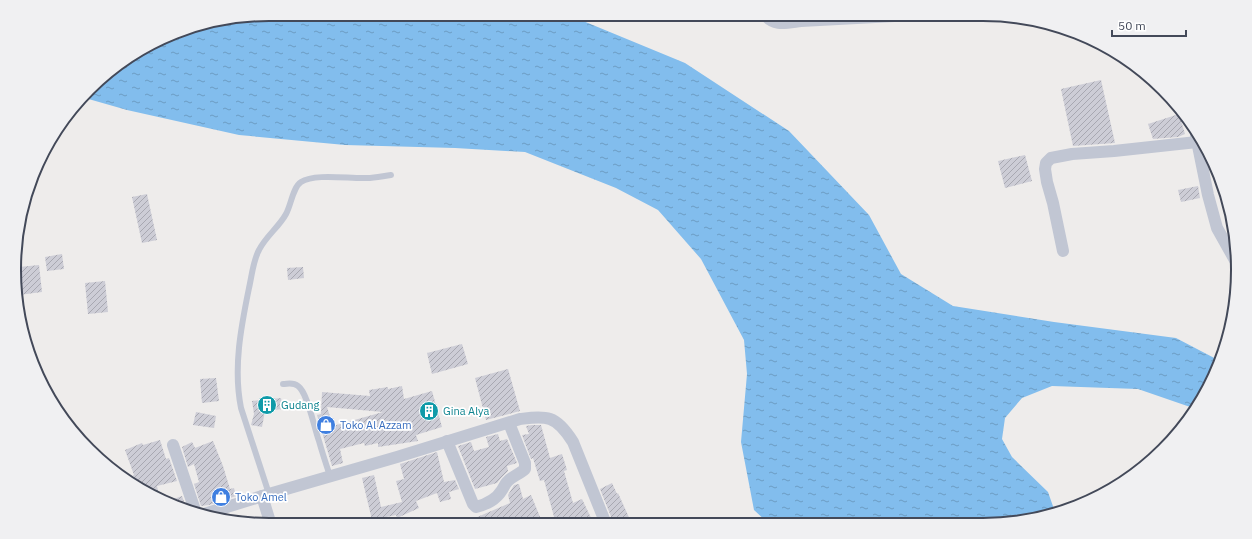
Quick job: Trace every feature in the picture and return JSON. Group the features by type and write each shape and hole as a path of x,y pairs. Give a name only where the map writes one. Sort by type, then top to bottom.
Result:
{"street":[{"path":"771,21 787,23 801,21"},
{"path":"1063,251 1054,203 1047,182 1045,169 1046,164 1051,158 1072,154 1114,151 1194,139"},
{"path":"1197,143 1217,228 1230,251"},
{"path":"212,511 520,419 538,418 550,419 558,424 569,436 578,452 604,518"},
{"path":"447,441 473,504 476,506 487,504 503,490 506,482 520,474 525,469 525,463 509,423"},
{"path":"173,445 194,506"},
{"path":"265,495 270,518"}],"lane":[{"path":"265,495 240,408 238,388 238,350 254,262 259,250 285,217 290,208 295,189 300,182 309,179 326,177 369,178 391,175"},
{"path":"283,384 293,383 298,386 304,395 330,476"}],"water":[{"path":"270,21 583,21 685,63 789,131 869,215 901,274 953,306 1054,322 1176,338 1215,358 1198,394 1190,407 1138,389 1052,386 1022,398 1005,418 1002,439 1012,457 1048,492 1054,508 1015,516 982,518 763,518 754,510 741,442 747,374 744,340 701,259 658,210 616,188 525,152 455,148 345,145 239,135 127,110 89,99 118,72 145,54 174,40 205,29 237,23"}],"building":[{"path":"1101,80 1115,143 1073,146 1061,89"},
{"path":"1177,115 1180,119 1185,134 1178,137 1153,139 1148,124"},
{"path":"1025,155 1032,181 1005,188 998,161"},
{"path":"1198,186 1200,198 1181,202 1178,190"},
{"path":"147,194 157,240 142,243 132,197"},
{"path":"62,254 64,269 47,271 45,257"},
{"path":"39,265 42,292 23,295 21,267"},
{"path":"303,267 304,278 288,280 287,268"},
{"path":"105,281 108,312 88,314 85,283"},
{"path":"462,344 468,364 432,374 427,353"},
{"path":"508,369 520,411 486,420 475,378"},
{"path":"216,378 219,401 202,403 200,379"},
{"path":"402,386 404,399 432,391 442,427 416,435 418,441 378,447 378,443 365,446 364,443 340,449 343,463 332,466 317,415 321,414 322,392 370,396 369,390 388,387 388,389","holes":["327,407 383,412 333,426"]},
{"name":"Gudang","path":"281,398 283,409 265,411 262,427 251,425 254,414 252,401"},
{"path":"196,412 216,416 214,428 193,425"},
{"path":"541,425 550,458 562,454 567,470 564,471 573,503 582,499 591,518 554,518 544,480 540,481 533,458 531,459 522,435 529,434 526,426"},
{"path":"498,434 500,441 507,439 517,463 507,466 508,471 497,483 475,489 458,446 471,442 474,451 489,447 486,437"},
{"path":"160,440 166,459 169,458 177,481 157,486 158,491 134,478 125,450 142,443 143,445"},
{"path":"213,441 230,489 234,488 236,496 209,505 201,506 194,484 199,482 194,464 188,467 182,447 192,442 195,448"},
{"path":"437,452 444,482 455,480 459,489 449,492 451,499 440,502 437,493 416,501 419,508 397,518 396,515 382,518 372,518 362,478 374,475 381,507 402,502 396,481 404,479 400,464"},
{"path":"612,483 629,518 612,518 600,489"},
{"path":"519,484 523,499 531,495 541,518 475,518 510,503 508,495 514,485"},
{"path":"182,496 184,503 174,499"}],"place":[{"name":"Gudang","path":"267,405"},
{"name":"Gina Alya","path":"429,411"},
{"name":"Toko Al Azzam","path":"326,425"},
{"name":"Toko Amel","path":"221,497"}]}
